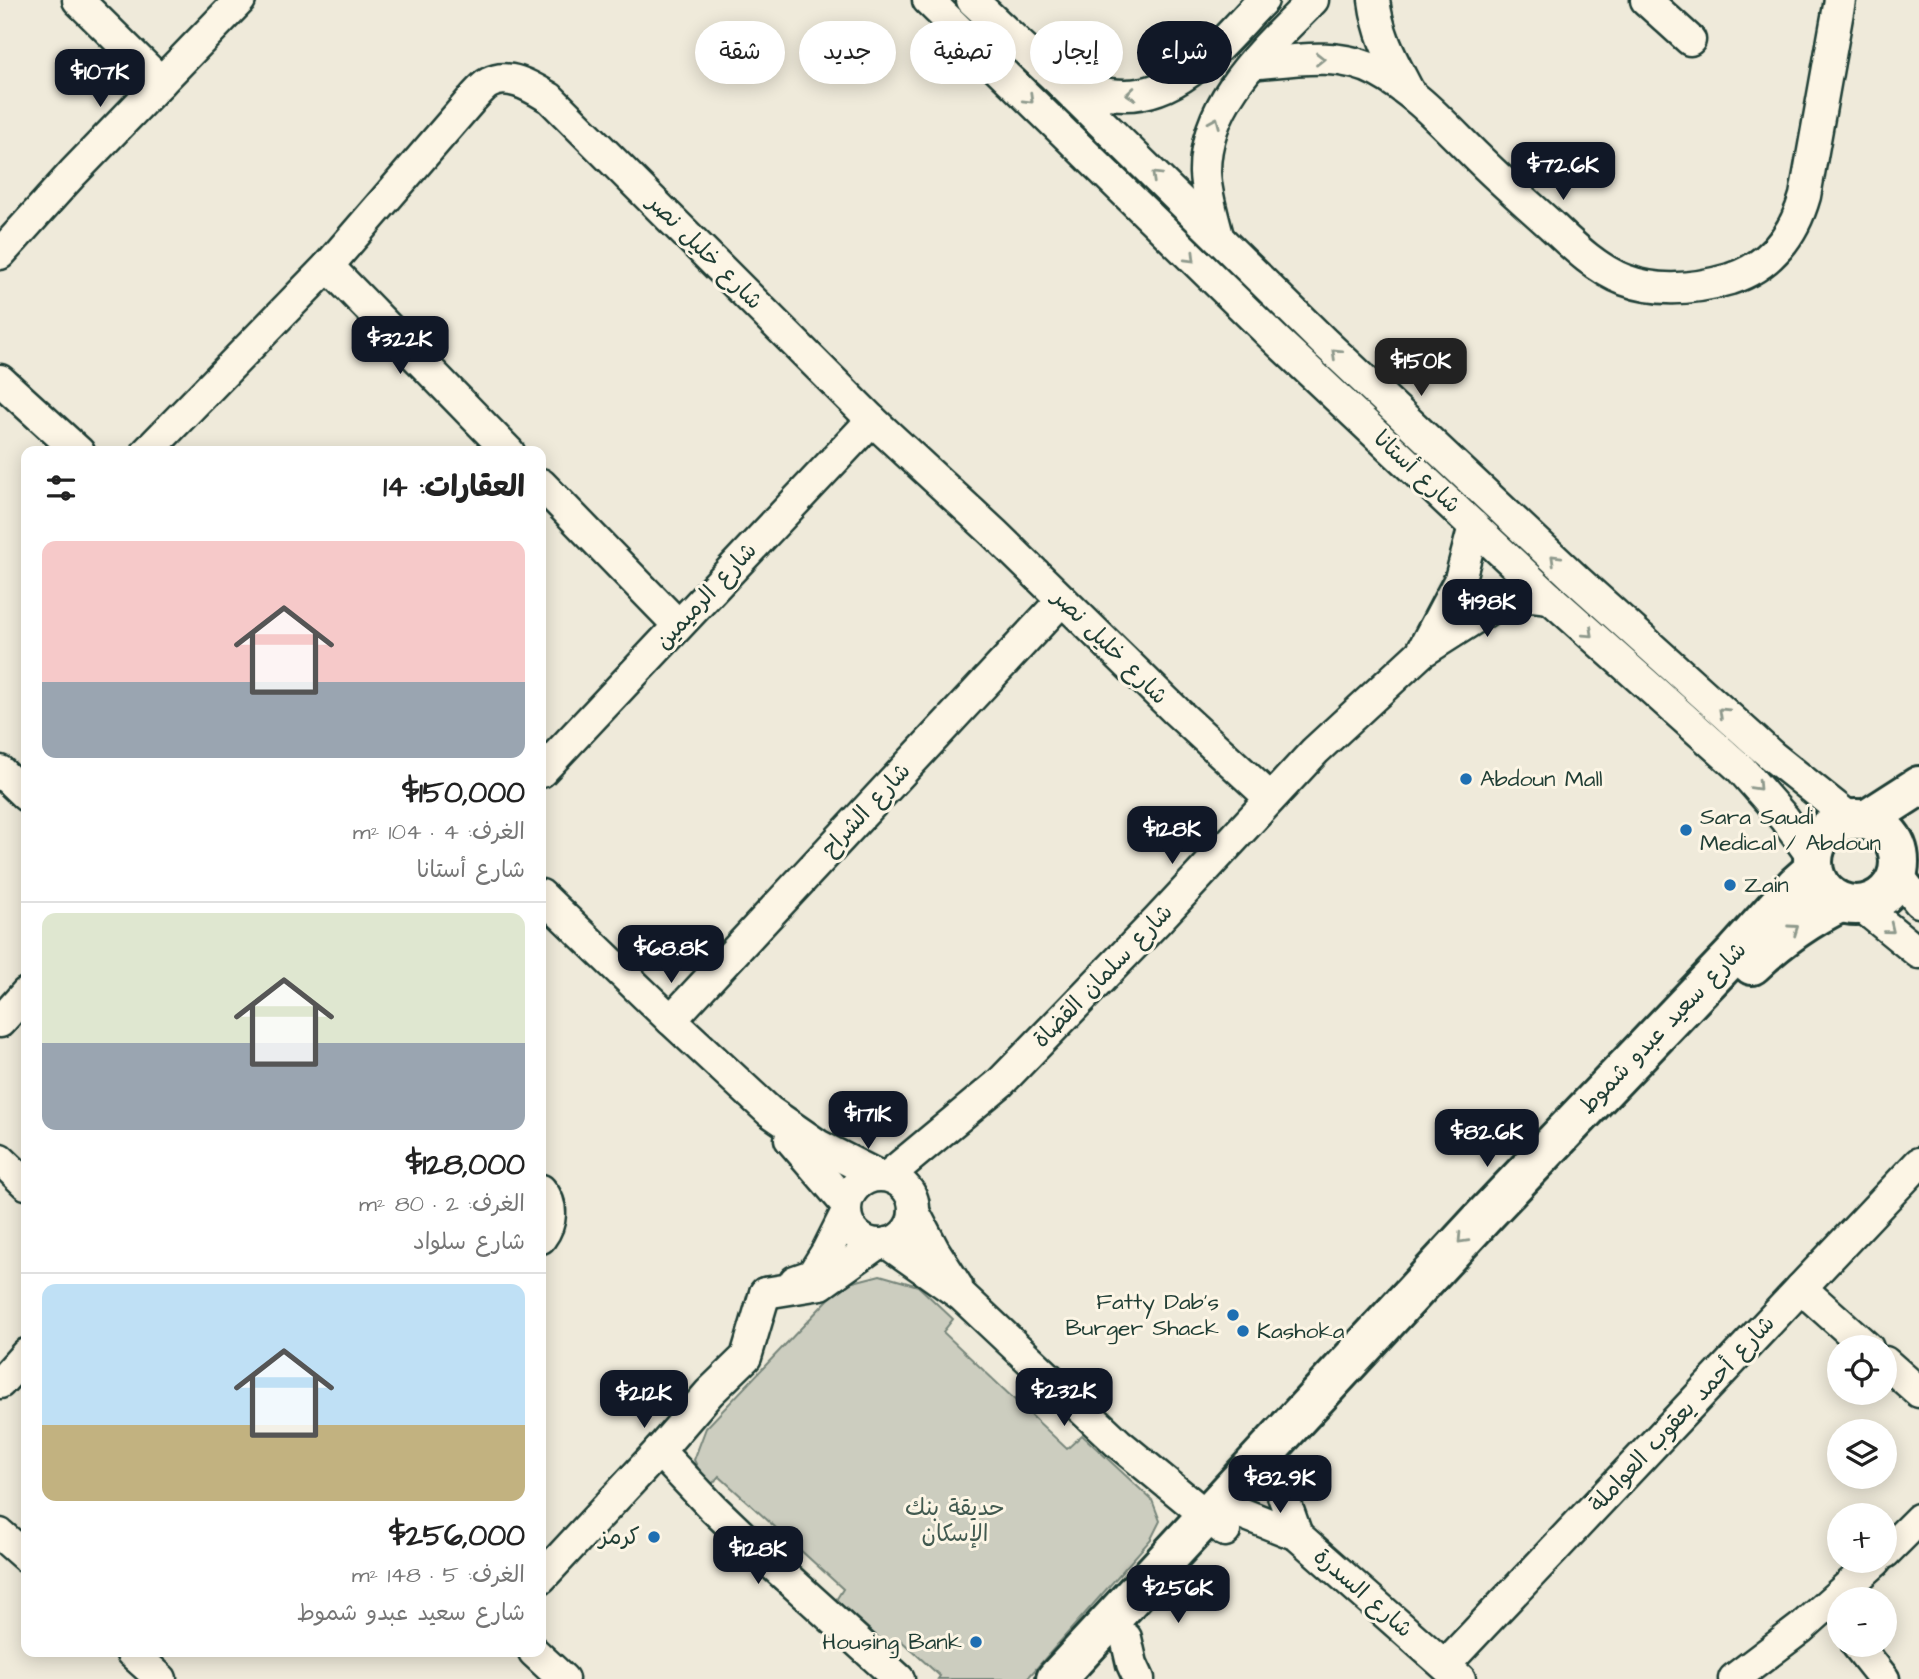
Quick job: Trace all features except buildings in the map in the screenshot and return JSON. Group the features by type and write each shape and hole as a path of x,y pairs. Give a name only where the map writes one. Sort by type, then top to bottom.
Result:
{"main road":[{"path":"1858,819 1879,825 1889,834 1909,869 1872,902 1850,904 1823,890 1813,864 1816,844 1836,823 1858,819 1919,786"},
{"name":"شارع سعيد عبدو شموط","path":"1088,1679 1126,1638 1224,1519 1573,1121 1727,962 1813,864"},
{"name":"شارع سعيد عبدو شموط","path":"1056,1679 1224,1519 1276,1476 1740,977 1795,928 1850,904"}],"street":[{"path":"78,0 161,82"},
{"path":"0,254 73,173 240,0"},
{"name":"شارع أستانا","path":"928,0 1222,289 1550,598 1741,769 1784,818 1813,864"},
{"name":"شارع أستانا","path":"972,0 1030,54"},
{"path":"1062,84 1100,93 1127,95 1150,91 1177,80 1200,64 1263,0"},
{"path":"1374,0 1386,50 1408,90"},
{"path":"1646,0 1690,40"},
{"path":"1252,64 1310,59 1349,61 1377,72 1408,90 1549,223 1606,270 1624,280 1664,289 1714,284 1760,264 1779,249 1799,215 1840,0"},
{"path":"1218,236 1207,188 1207,150 1217,115 1239,80 1305,3"},
{"name":"شارع خليل نصر","path":"153,446 328,266 489,83 504,79 520,83 550,98 872,420 994,533 1176,712 1270,798"},
{"name":"شارع أستانا","path":"1062,84 1323,341 1578,581 1742,730 1800,779 1858,819"},
{"path":"328,266 503,446"},
{"path":"0,380 72,446"},
{"name":"شارع الرميمين","path":"546,767 872,420"},
{"path":"546,489 678,625"},
{"name":"شارع سلمان القضاة","path":"1422,652 1460,579 1474,526"},
{"name":"شارع سلمان القضاة","path":"883,1176 959,1119 1000,1083 1158,920 1315,751 1422,652 1497,604 1532,596 1550,598"},
{"name":"شارع الشراح","path":"671,1020 1062,600"},
{"path":"0,771 21,791"},
{"path":"546,899 769,1111 838,1157 905,1186 934,1250 962,1296"},
{"path":"1850,904 1919,953"},
{"path":"0,1022 21,999"},
{"path":"769,1111 846,1208 849,1224 856,1234 865,1241 882,1244 962,1296"},
{"name":"شارع سلمان القضاة","path":"914,1208 929,1170 959,1119"},
{"path":"0,1159 21,1179"},
{"name":"شارع أحمد يعقوب العواملة","path":"1453,1672 1801,1288 1919,1163"},
{"path":"765,1293 812,1275 827,1251 850,1193 866,1178 883,1176"},
{"path":"546,1200 550,1208 546,1230"},
{"path":"765,1293 821,1284 882,1244 897,1239 906,1232 912,1223 914,1208"},
{"path":"1801,1288 1853,1335"},
{"path":"546,1573 709,1393 746,1357 765,1293"},
{"name":"شارع السدرة","path":"962,1296 1118,1443 1224,1519 1297,1535 1453,1672"},
{"path":"0,1383 21,1360"},
{"path":"1897,1373 1919,1392"},
{"path":"659,1451 760,1553 899,1679"},
{"name":"شارع السدرة","path":"1276,1476 1297,1535"},
{"path":"1897,1541 1919,1519"},
{"path":"0,1534 21,1553"},
{"path":"1855,1587 1866,1573"},
{"path":"1734,1679 1827,1619"},
{"path":"1126,1638 1128,1653 1139,1679"},
{"path":"137,1657 161,1679"},
{"path":"539,1657 563,1679"},
{"path":"1867,1657 1884,1679"}],"green space":[{"name":"حديقة بنك الإسكان","path":"880,1275 918,1286 953,1319 943,1332 1067,1449 1082,1435 1152,1500 1160,1521 1151,1539 1027,1679 938,1679 940,1676 898,1638 890,1648 836,1600 843,1589 719,1476 708,1489 694,1460 706,1428 842,1285"}],"place":[{"name":"Abdoun Mall","path":"1466,779"},
{"name":"Sara Saudi Medical / Abdoun","path":"1686,830"},
{"name":"Zain","path":"1730,885"},
{"name":"Fatty Dab's Burger Shack","path":"1233,1315"},
{"name":"Kashoka","path":"1243,1331"},
{"name":"كرمز","path":"654,1537"},
{"name":"Housing Bank","path":"976,1642"}]}
